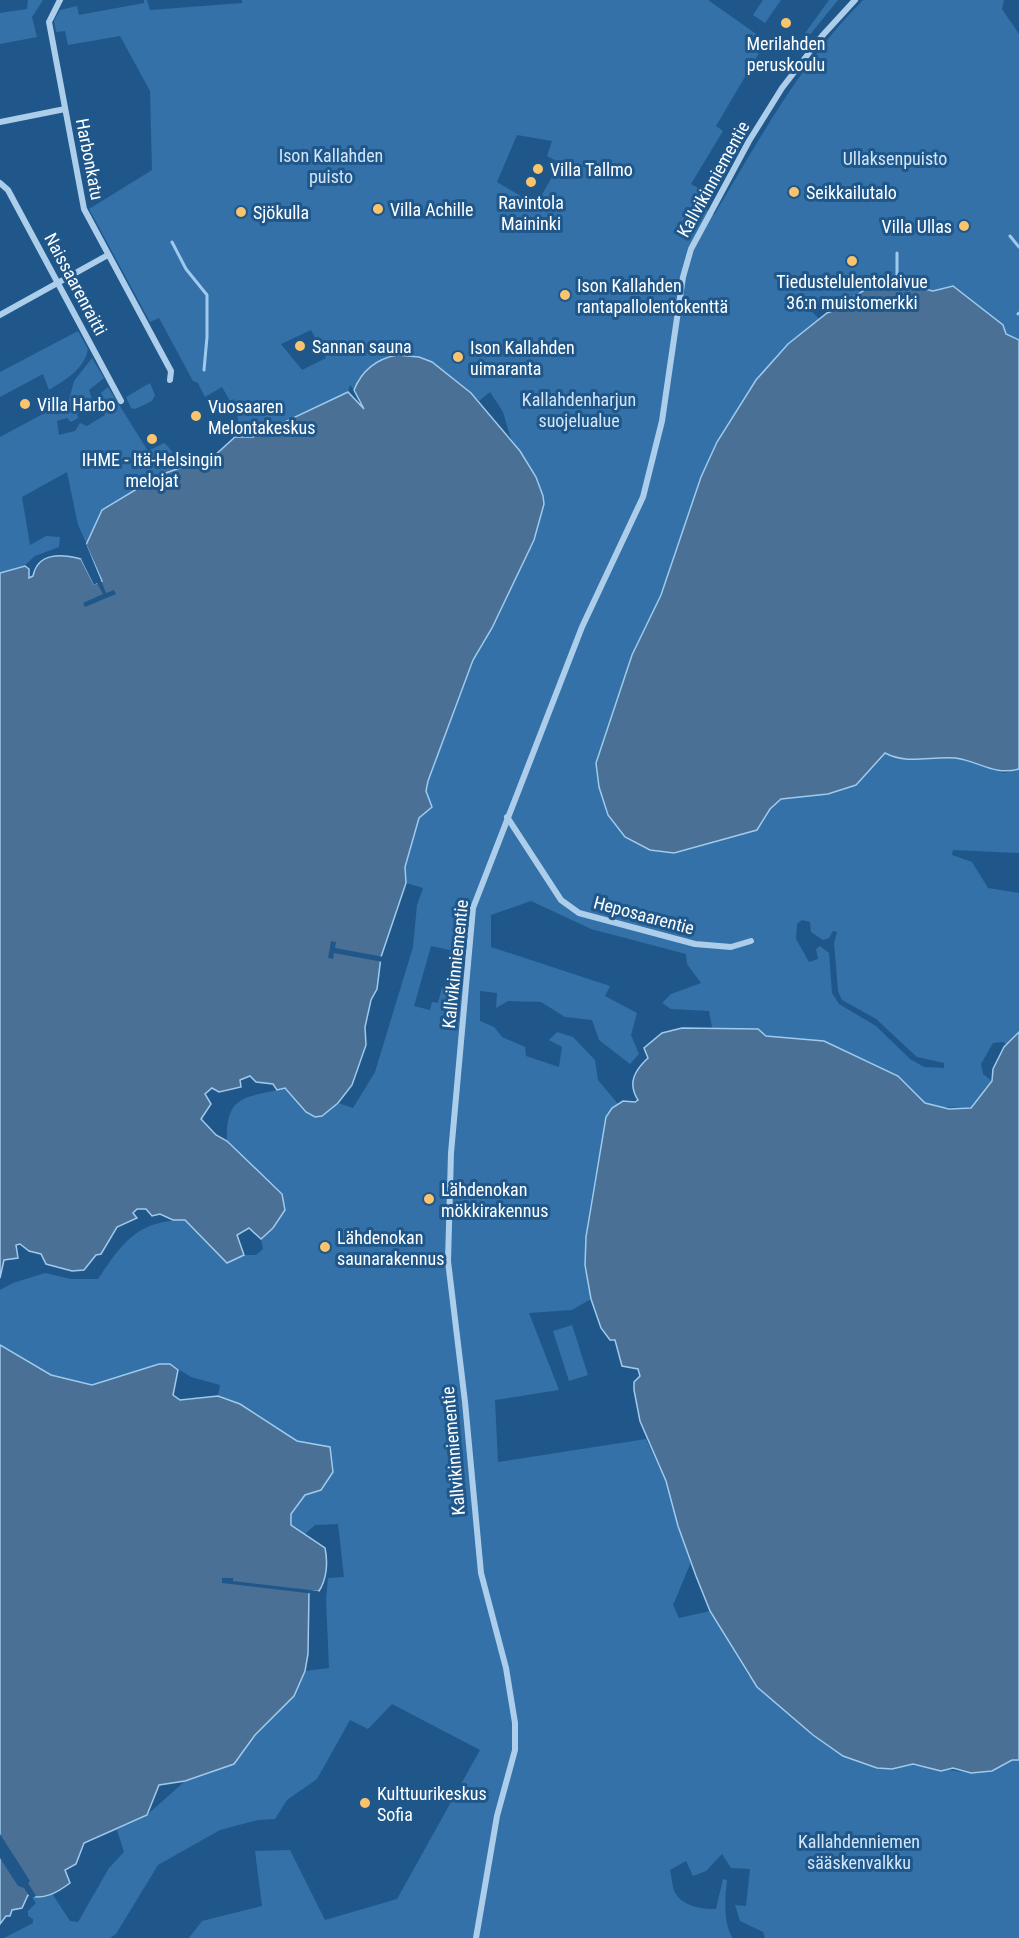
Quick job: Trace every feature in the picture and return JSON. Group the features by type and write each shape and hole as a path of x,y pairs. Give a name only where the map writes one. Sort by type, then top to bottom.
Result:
{"street":[{"name":"Harbonkatu","path":"60,0 49,22 84,208 171,371 170,380"},
{"name":"Kallvikinniementie","path":"476,1938 497,1816 515,1750 515,1723 506,1668 481,1573 465,1402 449,1283 447,1216 473,908 582,627 647,487 662,421 683,277 691,249 749,141 777,96 822,36 855,0"},
{"path":"0,122 64,109"},
{"name":"Naissaarenraitti","path":"0,183 8,190 122,401"},
{"path":"0,315 108,255"},
{"name":"Heposaarentie","path":"507,817 561,900 579,913 695,944 731,947 751,941"}],"green space":[{"path":"28,0 43,0 32,17 37,37 0,44 0,13 27,9"},
{"path":"144,0 147,0 150,10 242,3 242,0 708,0 766,41 716,126 723,131 691,184 707,193 700,205 714,215 800,75 863,0 1004,0 1002,9 1019,34 1019,340 894,282 834,317 814,300 805,304 819,319 788,344 756,380 717,442 701,477 661,595 632,655 625,837 650,850 781,799 828,794 885,753 956,758 1004,773 1019,769 1019,853 953,850 952,855 972,862 988,888 1019,893 1019,1032 1007,1045 1003,1042 993,1043 981,1064 983,1074 992,1081 971,1108 943,1107 926,1113 713,1033 709,1011 671,1009 662,1003 671,994 701,983 687,964 686,954 591,929 531,901 491,915 491,947 610,986 605,996 637,1013 631,1035 639,1054 630,1064 599,1040 592,1020 565,1017 541,1002 508,1001 496,1008 497,993 480,991 480,1021 494,1027 502,1037 525,1047 526,1056 559,1067 562,1047 549,1040 557,1032 573,1037 595,1060 598,1080 618,1104 606,1130 591,1204 585,1262 591,1299 572,1310 529,1313 559,1390 495,1400 498,1462 646,1439 666,1481 691,1562 673,1605 679,1618 710,1611 748,1675 813,1735 843,1756 971,1773 992,1771 1012,1760 1019,1760 1019,1938 765,1938 763,1932 740,1921 735,1905 746,1906 750,1869 731,1868 722,1854 706,1871 693,1876 686,1861 670,1870 673,1886 679,1898 700,1908 716,1909 723,1879 727,1880 726,1918 733,1938 189,1938 202,1921 262,1906 255,1851 290,1850 325,1920 397,1899 480,1750 392,1704 368,1729 350,1720 317,1779 287,1800 275,1819 258,1820 220,1830 158,1865 116,1934 110,1938 4,1938 33,1923 33,1919 28,1916 28,1911 36,1903 32,1898 100,1792 180,1782 159,1785 148,1814 184,1781 208,1773 299,1685 305,1671 329,1668 326,1599 328,1578 344,1577 338,1524 315,1525 305,1534 291,1525 291,1514 305,1495 218,1396 220,1385 191,1377 170,1364 92,1385 51,1375 0,1345 0,1290 13,1283 45,1273 71,1279 98,1279 115,1255 133,1236 155,1224 169,1221 185,1220 227,1263 244,1255 256,1255 263,1249 261,1239 249,1228 236,1149 227,1141 230,1113 235,1105 250,1096 285,1088 306,1112 322,1116 338,1103 353,1108 375,1072 413,947 417,905 423,888 406,883 405,867 428,781 473,660 492,628 534,540 539,523 520,451 511,439 503,412 490,392 479,401 471,393 359,378 354,390 350,385 348,392 294,421 250,436 235,437 238,420 234,399 230,401 222,387 205,397 198,383 193,381 159,318 150,322 89,209 152,170 150,91 120,36 68,45 65,31 56,32 54,21 60,10 77,6 79,15 144,3","holes":["517,135 552,141 547,156 560,163 536,205 497,182","311,330 326,358 302,370 281,344","802,920 810,922 811,932 823,940 829,938 833,931 837,932 834,943 838,991 842,1000 876,1019 917,1057 944,1063 944,1068 924,1067 910,1059 876,1026 839,1004 832,993 829,953 820,946 816,949 818,959 809,962 796,939 797,924","431,946 450,950 449,959 465,958 465,966 458,966 453,988 442,987 438,1003 432,1002 430,1010 414,1006","117,1830 124,1852 109,1868 78,1922 70,1921 53,1895 70,1883 65,1870 76,1864 84,1843"]},
{"path":"763,0 781,0 765,23 753,15"},
{"path":"829,0 838,0 804,42 801,39"},
{"path":"78,331 88,349 83,363 73,373 49,390 43,374 0,397 0,372"},
{"path":"92,358 104,378 89,390 92,399 77,414 78,418 71,422 67,418 57,421 59,435 75,431 80,423 87,426 105,415 98,401 101,393 108,387 148,451 164,443 170,449 174,459 174,472 103,580 78,525 67,472 22,497 30,545 46,536 60,537 59,547 35,556 25,565 29,569 29,578 0,624 0,437 69,400 74,381"},
{"path":"150,383 155,395 152,401 135,409 131,408 126,397"},
{"path":"572,1325 588,1375 569,1381 553,1331"}],"shaded area":[{"path":"878,282 894,282 933,291 953,286 1003,325 1006,334 1019,340 1019,769 1002,771 955,758 902,759 885,753 856,785 828,794 781,799 770,809 757,830 674,853 650,850 625,837 608,815 599,787 596,763 632,655 661,595 701,477 717,442 756,380 788,344 827,313 841,308 853,297"},
{"path":"397,355 419,357 432,362 471,393 520,451 536,477 544,504 534,540 492,628 473,660 428,781 426,791 432,807 419,818 405,867 406,883 381,957 377,989 371,1000 365,1027 366,1045 352,1085 338,1103 322,1116 315,1117 306,1112 285,1088 277,1090 273,1084 256,1082 250,1076 240,1080 241,1087 219,1092 212,1088 205,1094 211,1104 201,1119 282,1194 285,1210 273,1228 261,1239 249,1228 237,1235 244,1255 227,1263 185,1220 173,1220 160,1214 152,1216 146,1209 137,1209 133,1213 137,1218 117,1227 101,1254 96,1255 84,1270 72,1271 46,1264 41,1254 29,1251 20,1244 16,1245 18,1258 4,1260 0,1278 0,573 25,566 29,569 29,578 45,559 66,556 81,559 94,584 102,581 86,545 102,510 160,475 214,456 235,437 253,437 348,392 364,409 354,390 357,383 371,366"},
{"path":"682,1028 758,1029 766,1036 824,1041 898,1076 925,1103 949,1109 971,1108 992,1081 993,1069 1004,1047 1019,1032 1019,1760 1012,1760 992,1771 971,1773 953,1768 941,1771 913,1764 892,1769 877,1768 843,1756 813,1735 757,1687 710,1611 678,1526 666,1481 640,1421 634,1390 634,1382 640,1376 638,1369 622,1366 615,1340 610,1340 601,1328 591,1299 585,1265 586,1237 606,1117 612,1108 623,1101 638,1100 633,1082 639,1067 648,1058 644,1048 662,1033"},
{"path":"0,1345 51,1375 92,1385 159,1364 170,1364 178,1370 173,1395 180,1400 218,1396 240,1404 297,1441 330,1447 333,1472 321,1490 305,1495 291,1514 291,1525 325,1548 326,1559 322,1586 319,1591 309,1591 308,1654 305,1671 294,1696 255,1735 234,1764 185,1781 159,1785 147,1815 84,1843 76,1864 65,1870 70,1883 45,1896 28,1895 22,1908 12,1910 10,1916 6,1916 0,1924"}],"pier":[{"path":"85,541 106,593 114,590 116,594 85,607 83,603 103,594 97,583 94,585 81,559 80,556 96,581 99,579 83,546"},
{"path":"331,941 336,942 335,948 384,957 383,962 334,953 333,959 328,958"},
{"path":"222,1578 319,1591 315,1594 222,1583"},
{"path":"0,1834 30,1881 28,1883 36,1896 31,1899 24,1888 18,1886 0,1858"}],"waterway":[{"path":"1010,236 1019,247"},
{"path":"172,242 186,269 207,295 204,370"},
{"path":"897,253 897,283"}],"place":[{"name":"Merilahden peruskoulu","path":"786,23"},
{"name":"Villa Tallmo","path":"538,169"},
{"name":"Ravintola Maininki","path":"531,182"},
{"name":"Seikkailutalo","path":"794,192"},
{"name":"Villa Achille","path":"378,209"},
{"name":"Sjökulla","path":"241,212"},
{"name":"Villa Ullas","path":"964,226"},
{"name":"Tiedustelulentolaivue 36:n muistomerkki","path":"852,261"},
{"name":"Ison Kallahden rantapallolentokenttä","path":"565,295"},
{"name":"Sannan sauna","path":"300,346"},
{"name":"Ison Kallahden uimaranta","path":"458,357"},
{"name":"Villa Harbo","path":"25,404"},
{"name":"Vuosaaren Melontakeskus","path":"196,416"},
{"name":"IHME - Itä-Helsingin melojat","path":"152,439"},
{"name":"Lähdenokan mökkirakennus","path":"429,1199"},
{"name":"Lähdenokan saunarakennus","path":"325,1247"},
{"name":"Kulttuurikeskus Sofia","path":"365,1803"}],"park label":[{"name":"Ullaksenpuisto","path":"895,158"},
{"name":"Ison Kallahden puisto","path":"331,165"},
{"name":"Kallahdenharjun suojelualue","path":"579,409"},
{"name":"Kallahdenniemen sääskenvalkku","path":"859,1851"}]}
